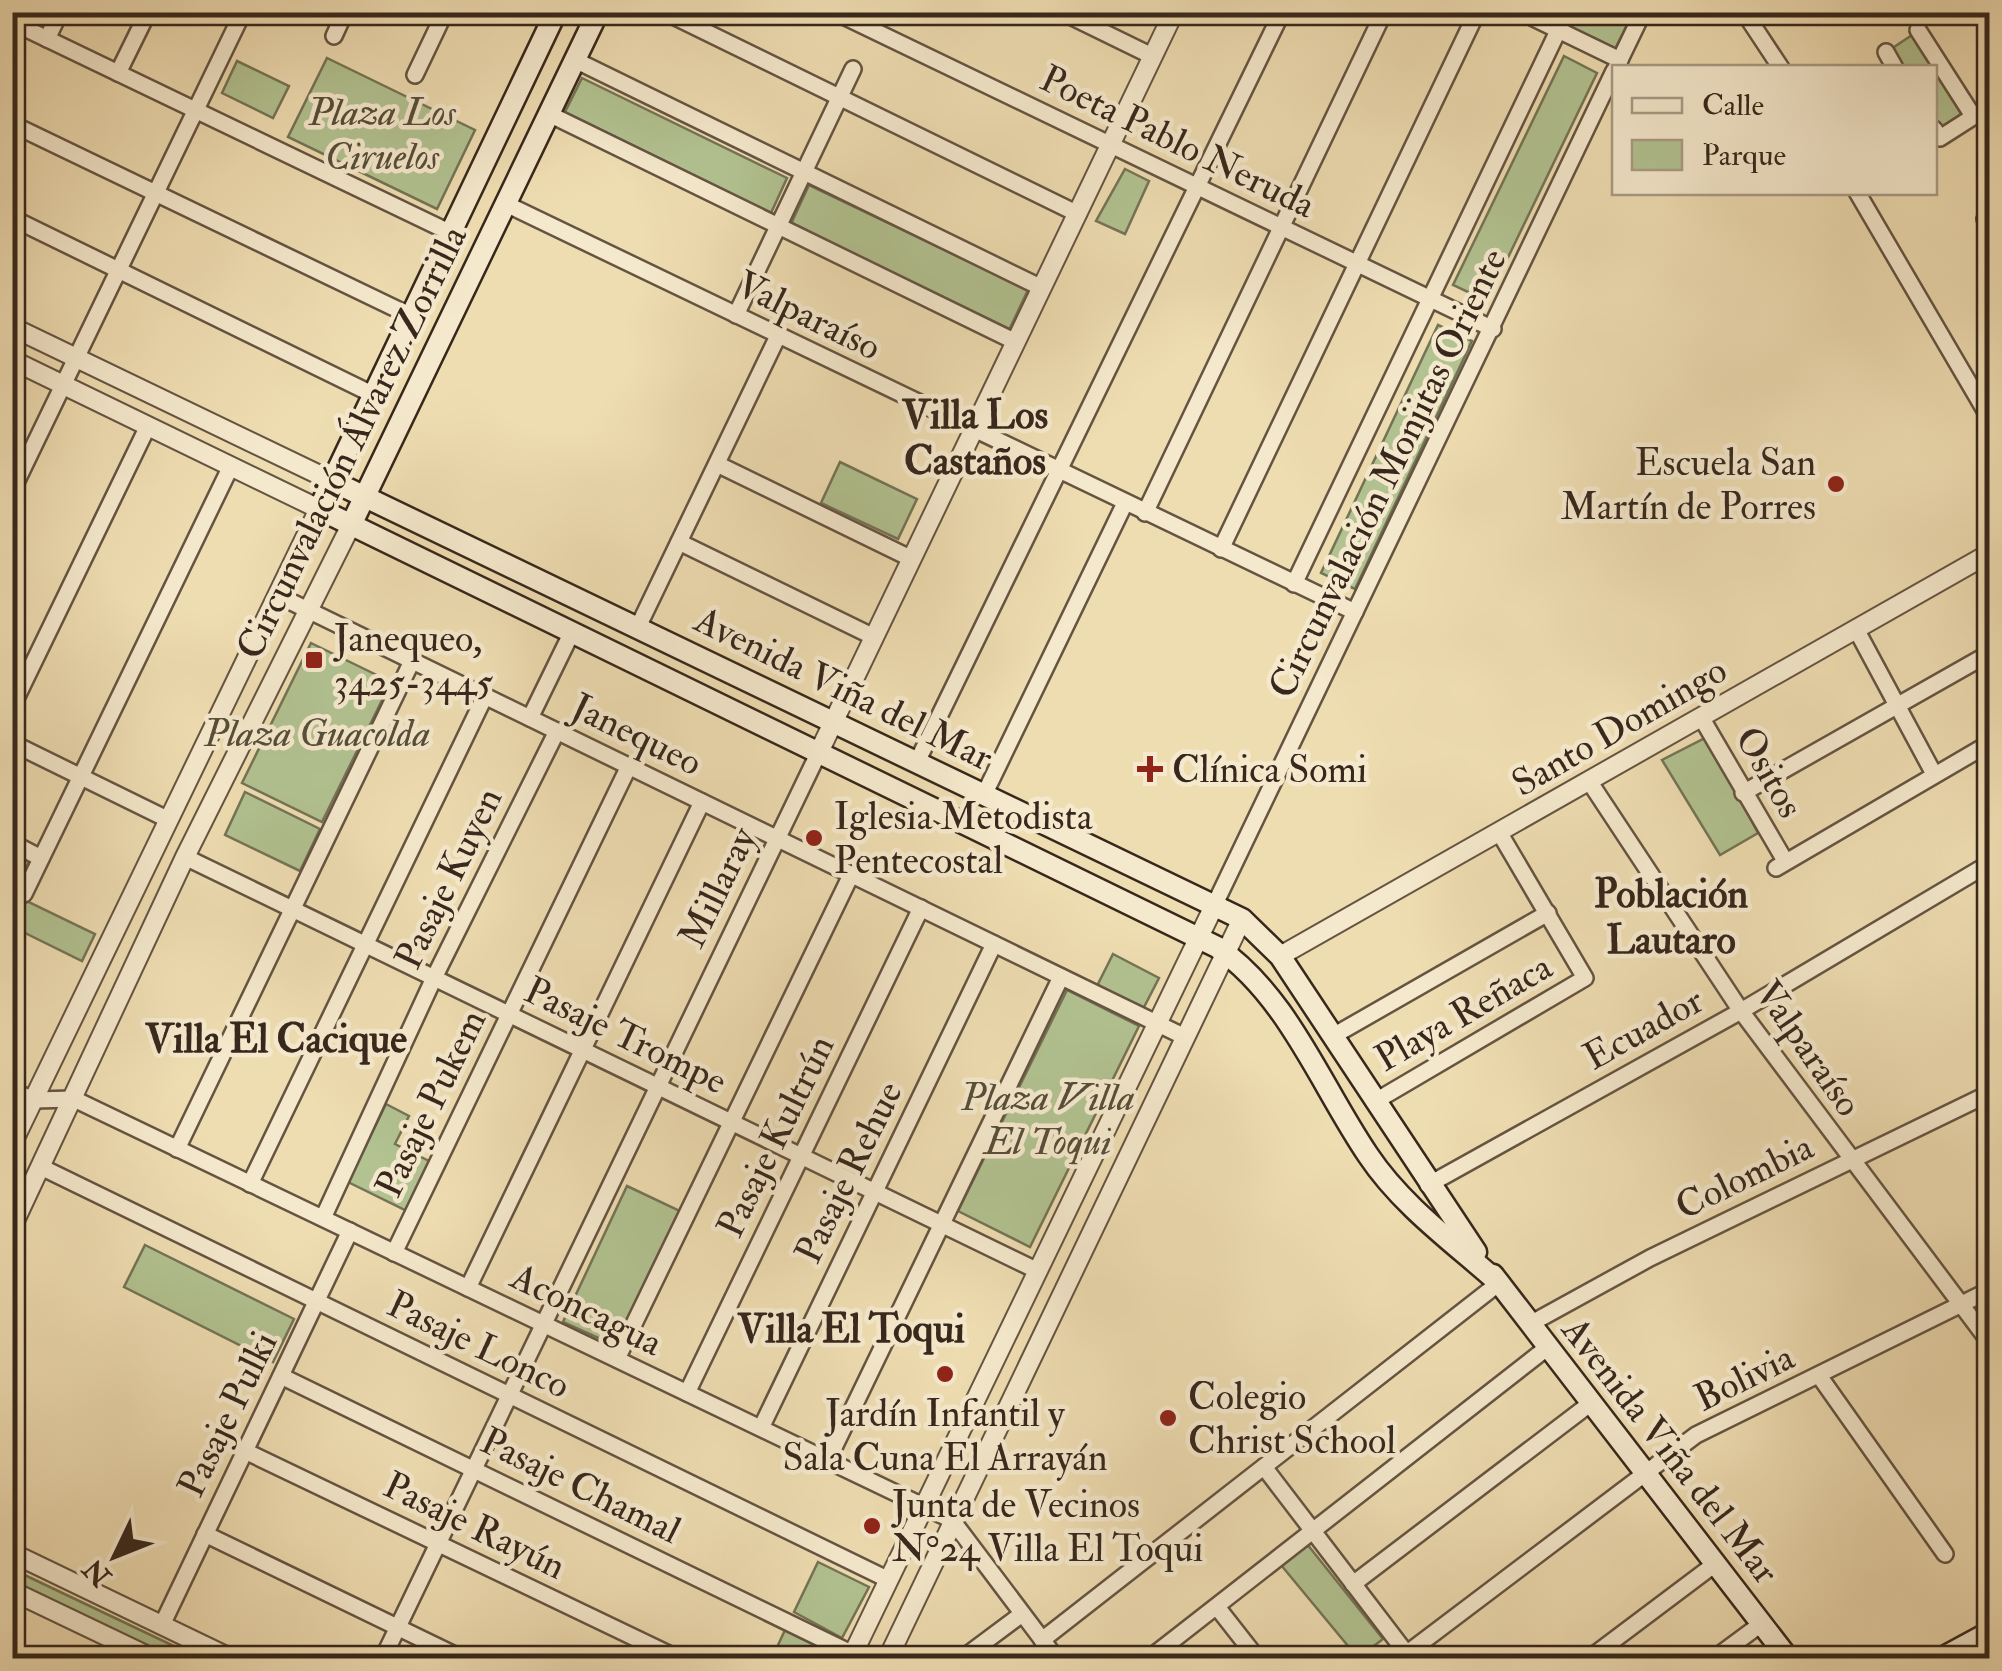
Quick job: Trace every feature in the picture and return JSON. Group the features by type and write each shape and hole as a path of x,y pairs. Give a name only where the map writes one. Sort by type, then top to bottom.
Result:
{"main road":[{"name":"Circunvalación Álvarez Zorrilla","path":"319,509 556,12"},
{"name":"Circunvalación Álvarez Zorrilla","path":"351,525 598,12"},
{"name":"Avenida Viña del Mar","path":"332,481 1242,919 1280,956 1428,1185 1499,1284 1788,1658"},
{"name":"Avenida Viña del Mar","path":"319,509 1225,953 1268,995 1369,1156 1413,1206 1499,1284"},
{"path":"1413,1206 1428,1201 1428,1185"},
{"path":"1942,1658 1990,1632"}],"street":[{"path":"47,39 60,12"},
{"path":"118,73 148,12"},
{"path":"12,491 243,12"},
{"path":"334,36 345,12"},
{"path":"415,75 445,12"},
{"path":"665,12 1078,214"},
{"name":"Poeta Pablo Neruda","path":"834,12 1493,329"},
{"path":"1062,12 1152,56"},
{"name":"Millaray","path":"383,1658 1174,12"},
{"path":"917,762 1282,12"},
{"path":"1144,513 1384,12"},
{"path":"1220,549 1477,12"},
{"path":"1521,12 1615,65"},
{"path":"1294,584 1568,12"},
{"name":"Circunvalación Monjitas Oriente","path":"1617,65 1643,12"},
{"path":"1744,12 1778,65"},
{"path":"12,22 451,233"},
{"path":"1918,30 1973,116"},
{"path":"1886,52 1893,65"},
{"path":"576,60 1042,288"},
{"path":"736,316 853,69"},
{"name":"Circunvalación Monjitas Oriente","path":"852,1656 1612,77"},
{"path":"1937,134 1940,138 1990,106"},
{"path":"549,114 1016,342"},
{"path":"12,124 411,316"},
{"path":"1859,195 1990,420"},
{"name":"Valparaíso","path":"506,204 1355,612"},
{"path":"1990,216 1985,219 1990,226"},
{"path":"12,218 374,395"},
{"name":"Avenida Viña del Mar","path":"12,328 332,481"},
{"path":"638,628 778,336"},
{"name":"Avenida Viña del Mar","path":"12,360 319,509"},
{"path":"12,707 148,426"},
{"path":"716,464 912,559"},
{"path":"24,894 230,466"},
{"path":"984,795 1126,503"},
{"name":"Circunvalación Álvarez Zorrilla","path":"12,1144 319,509"},
{"name":"Circunvalación Álvarez Zorrilla","path":"12,1227 185,858 351,525"},
{"path":"679,542 874,637"},
{"name":"Santo Domingo","path":"1280,956 1990,553"},
{"name":"Janequeo","path":"277,595 1185,1037"},
{"path":"1856,629 1934,774 1990,743"},
{"path":"530,718 572,632"},
{"path":"1744,794 1990,652"},
{"path":"177,1148 412,661"},
{"path":"250,1184 484,696"},
{"name":"Ositos","path":"1701,717 1780,863 1934,774"},
{"name":"Pasaje Kuyen","path":"322,1218 434,978 557,732"},
{"path":"12,744 169,820"},
{"name":"Pasaje Pukem","path":"394,1252 629,766"},
{"name":"Valparaíso","path":"1588,781 1741,1011 1849,1161 1990,1344"},
{"path":"468,1288 702,802"},
{"path":"1332,1036 1548,913 1499,832"},
{"path":"12,843 42,858"},
{"name":"Pasaje Trompe","path":"185,858 1038,1271"},
{"name":"Ecuador","path":"1428,1185 1741,1011 1990,863"},
{"path":"617,1360 851,875"},
{"name":"Pasaje Kultrún","path":"687,1393 921,908"},
{"name":"Playa Reñaca","path":"1374,1102 1585,978 1548,913"},
{"path":"888,1658 1242,919"},
{"name":"Pasaje Rehue","path":"761,1428 994,944"},
{"path":"828,1460 1061,977"},
{"path":"12,1091 34,1100"},
{"name":"Colombia","path":"1530,1324 1650,1258 1990,1093"},
{"name":"Aconcagua","path":"34,1100 74,1099 952,1520 1056,1658"},
{"name":"Pasaje Lonco","path":"41,1167 889,1580"},
{"name":"Pasaje Pulki","path":"162,1625 350,1231"},
{"path":"1042,1640 1499,1284"},
{"name":"Bolivia","path":"1406,1657 1644,1471 1696,1435 1990,1290"},
{"path":"1154,1658 1548,1347"},
{"name":"Pasaje Chamal","path":"282,1376 852,1656"},
{"path":"1820,1376 1945,1554"},
{"path":"1353,1584 1591,1403"},
{"name":"Pasaje Rayún","path":"245,1451 677,1658"},
{"path":"1264,1468 1406,1657"},
{"path":"205,1534 461,1658"},
{"path":"12,1553 230,1658"},
{"path":"1590,1658 1715,1564"},
{"path":"12,1591 152,1658"},
{"path":"1217,1606 1257,1658"},
{"path":"962,1658 1022,1614"},
{"path":"1715,1658 1761,1624"}],"green space":[{"path":"1571,13 1633,13 1614,51 1565,26"},
{"path":"1912,35 1932,65 1902,65 1891,49"},
{"path":"1564,56 1597,73 1487,301 1453,285"},
{"name":"Plaza Los Ciruelos","path":"327,58 475,130 437,209 288,137"},
{"path":"237,61 289,86 273,118 222,93"},
{"path":"1937,75 1963,115 1942,129 1937,121"},
{"path":"582,78 787,178 771,213 565,112"},
{"path":"1125,169 1149,181 1125,234 1096,221"},
{"path":"809,185 1028,290 1009,330 790,226"},
{"path":"1438,325 1472,341 1355,589 1321,573"},
{"path":"840,462 917,499 898,539 821,503"},
{"name":"Plaza Guacolda","path":"311,643 391,682 322,822 242,783"},
{"path":"1707,737 1758,833 1720,855 1662,760"},
{"path":"245,792 320,829 300,871 225,835"},
{"path":"12,850 30,859 14,895 95,934 82,961 13,927"},
{"path":"1113,954 1159,978 1143,1009 1097,986"},
{"name":"Plaza Villa El Toqui","path":"1067,990 1139,1026 1030,1247 958,1211"},
{"path":"386,1104 409,1116 395,1144 431,1162 407,1211 348,1182"},
{"path":"627,1186 680,1211 616,1346 563,1322"},
{"path":"145,1245 294,1319 273,1362 124,1287"},
{"path":"1307,1544 1383,1639 1358,1658 1281,1565"},
{"path":"818,1562 869,1587 842,1638 794,1612"},
{"path":"12,1569 199,1658 164,1658 13,1585"},
{"path":"785,1630 839,1657 772,1658"}],"place":[{"name":"Escuela San Martín de Porres","path":"1836,484"},
{"name":"Janequeo, 3425-3445","path":"314,660"},
{"name":"Clínica Somi","path":"1150,769"},
{"name":"Iglesia Metodista Pentecostal","path":"814,838"},
{"name":"Jardín Infantil y Sala Cuna El Arrayán","path":"945,1374"},
{"name":"Colegio Christ School","path":"1168,1418"},
{"name":"Junta de Vecinos N°24 Villa El Toqui","path":"872,1526"}],"district":[{"name":"Villa Los Castaños","path":"975,437"},
{"name":"Población Lautaro","path":"1671,916"},
{"name":"Villa El Cacique","path":"276,1038"},
{"name":"Villa El Toqui","path":"851,1328"}]}
